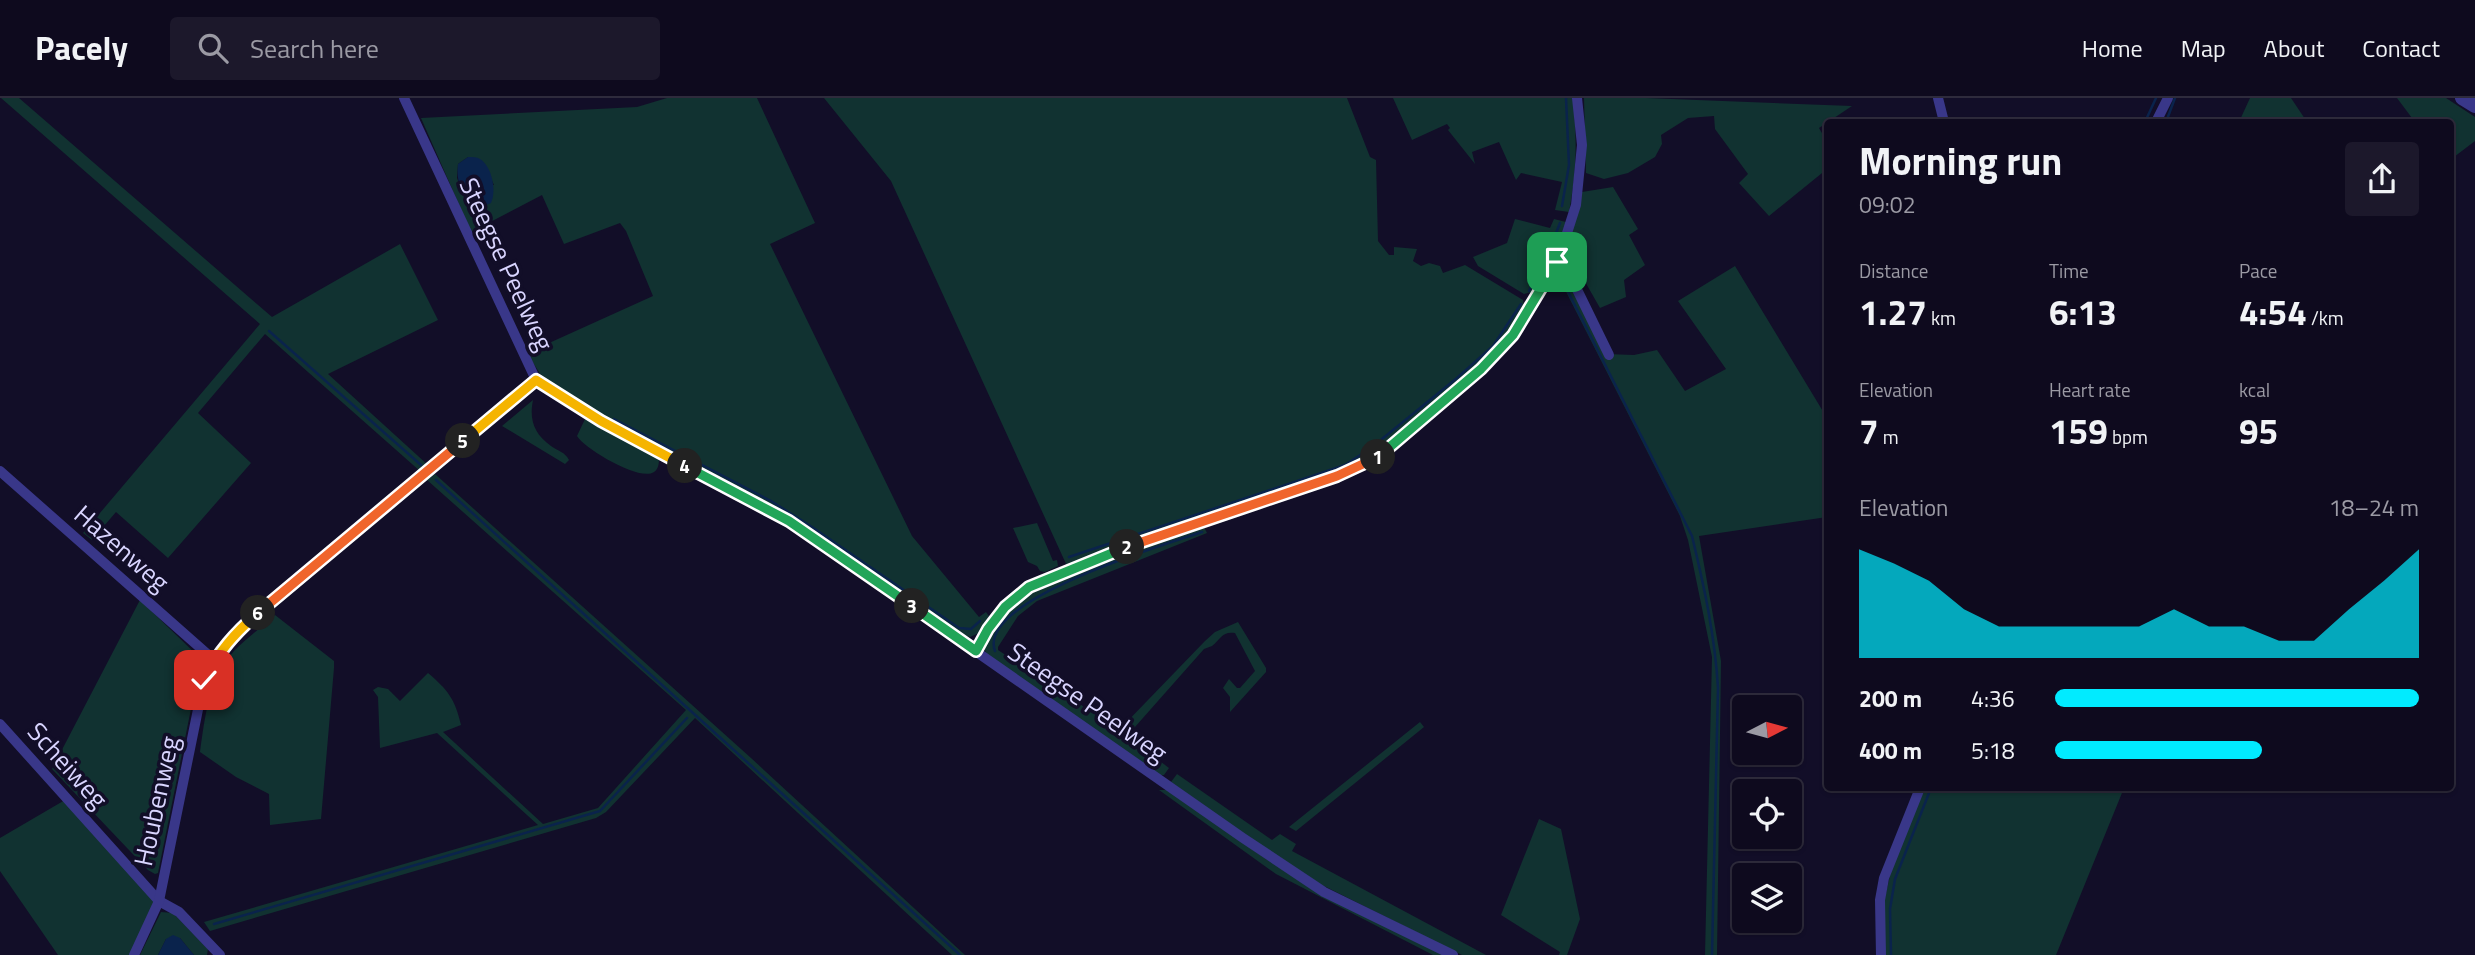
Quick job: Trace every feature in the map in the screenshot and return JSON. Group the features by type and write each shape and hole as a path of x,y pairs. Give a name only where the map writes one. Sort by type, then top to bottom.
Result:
{"street":[{"name":"Steegse Peelweg","path":"404,98 536,380 601,421 789,521 1324,892 1453,955"},
{"path":"976,651 1005,607 1029,587 1107,554 1337,476 1371,461 1481,369 1513,335 1557,262 1576,205 1582,145 1577,98"},
{"path":"1938,98 1943,119"},
{"path":"2157,119 2168,98"},
{"path":"2462,98 2475,106"},
{"path":"1557,262 1566,267 1609,355"},
{"name":"Houbenweg","path":"134,955 159,901 204,680 214,660 240,628 536,380"},
{"name":"Hazenweg","path":"0,471 214,660"},
{"name":"Scheiweg","path":"0,724 159,901 179,912 220,955"},
{"path":"1881,955 1880,900 1884,878 1919,791"}],"green space":[{"path":"1,98 19,98 272,317 400,244 438,320 328,374 429,466 421,472 265,334 198,413 251,463 168,558 116,512 92,540 83,533 260,324"},
{"path":"667,98 757,98 815,223 770,244 912,536 979,617 986,612 991,619 981,632 970,637 958,633 758,499 594,413 544,380 527,353 653,296 626,231 620,223 564,244 542,195 471,232 421,118 637,107","holes":["468,157 483,162 494,185 460,186 457,178 458,164"]},
{"path":"824,98 1347,98 1370,157 1376,160 1378,241 1389,255 1394,255 1394,247 1417,249 1413,261 1421,266 1429,263 1440,266 1443,273 1465,265 1523,300 1525,311 1504,342 1420,419 1360,463 1067,566 891,181"},
{"path":"1393,98 1573,98 1576,155 1569,212 1555,210 1562,182 1521,173 1516,180 1499,142 1472,152 1475,164 1448,130 1450,128 1447,124 1412,140"},
{"path":"1584,98 1852,106 1832,119 1824,119 1824,125 1819,128 1824,137 1824,171 1769,216 1739,183 1748,174 1715,129 1714,116 1688,118 1661,135 1662,144 1655,157 1628,173 1604,179 1586,173"},
{"path":"2250,98 2291,98 2305,119 2240,119"},
{"path":"2397,98 2446,98 2475,117 2475,141 2454,157 2454,119 2413,119"},
{"path":"1613,187 1638,229 1629,235 1645,265 1624,280 1626,297 1600,308 1567,250 1582,192"},
{"path":"1515,219 1550,228 1554,219 1566,222 1554,259 1535,291 1524,294 1478,266 1473,257 1507,243"},
{"path":"1735,266 1824,413 1824,517 1699,536 1721,661 1717,955 1705,955 1712,657 1688,540 1680,516 1555,270 1566,271 1606,354 1634,355 1657,350 1685,391 1726,369 1678,301"},
{"path":"533,400 534,426 545,441 567,457 569,460 565,464 502,426"},
{"path":"586,417 659,457 657,469 647,474 637,472 613,463 590,449 577,436"},
{"path":"435,474 965,955 952,955 695,718 606,812 596,818 210,931 204,922 538,825 437,733 380,748 378,697 373,690 378,687 388,689 400,701 428,673 450,696 461,725 443,732 543,824 598,808 686,710 427,480"},
{"path":"1037,523 1053,561 1057,560 1058,566 1045,572 1028,562 1013,528"},
{"path":"1203,525 1207,533 1037,601 1018,616 998,647 998,650 1119,730 1205,641 1215,632 1238,622 1266,672 1230,712 1230,697 1223,688 1229,679 1240,688 1255,671 1235,633 1224,634 1212,646 1204,649 1127,736 1169,768 1164,775 1159,775 988,656 984,649 990,631 1011,607 1032,593 1075,572"},
{"path":"140,600 201,659 158,873 155,874 148,870 52,769"},
{"path":"275,615 334,661 334,668 321,819 270,825 269,794 236,777 200,752 210,698 219,674 234,651"},
{"path":"1420,722 1424,727 1296,831 1289,827"},
{"path":"1177,774 1272,840 1280,834 1296,844 1292,851 1486,955 1462,955 1300,874 1171,782"},
{"path":"1159,790 1168,790 1266,859 1448,955 1433,955 1276,874"},
{"path":"1922,791 2123,791 2056,955 1882,955 1881,915 1891,871"},
{"path":"65,800 154,901 133,955 58,955 0,871 0,838"},
{"path":"1539,819 1561,829 1580,919 1567,955 1559,955 1560,952 1501,915"},
{"path":"161,912 173,913 208,949 207,955 194,955 180,938 166,939 158,955 140,955"}],"water":[{"path":"468,157 480,159 490,173 493,198 491,203 484,206 472,206 460,187 458,164"},
{"path":"173,935 180,938 194,955 158,955 166,939"}],"waterway":[{"path":"1562,206 1569,165 1566,98"},
{"path":"2146,119 2156,98"},
{"path":"2167,119 2175,98"},
{"path":"1529,291 1560,223"},
{"path":"1562,280 1692,536 1701,574 1712,630 1718,688 1712,955"},
{"path":"1069,557 1345,465 1371,448 1493,346 1521,304"},
{"path":"269,331 421,465"},
{"path":"614,419 771,501 959,628 971,629 980,621"},
{"path":"436,480 960,955"},
{"path":"995,651 997,632 1014,613 1043,594 1116,561 1202,532"},
{"path":"214,924 600,811 687,718"},
{"path":"1891,955 1890,909 1895,879 1930,791"}],"route":[{"path":"204,680 214,660 240,628 536,380 601,421 789,521 976,651 1005,607 1029,587 1107,554 1337,476 1371,461 1481,369 1513,335 1557,262"}]}
